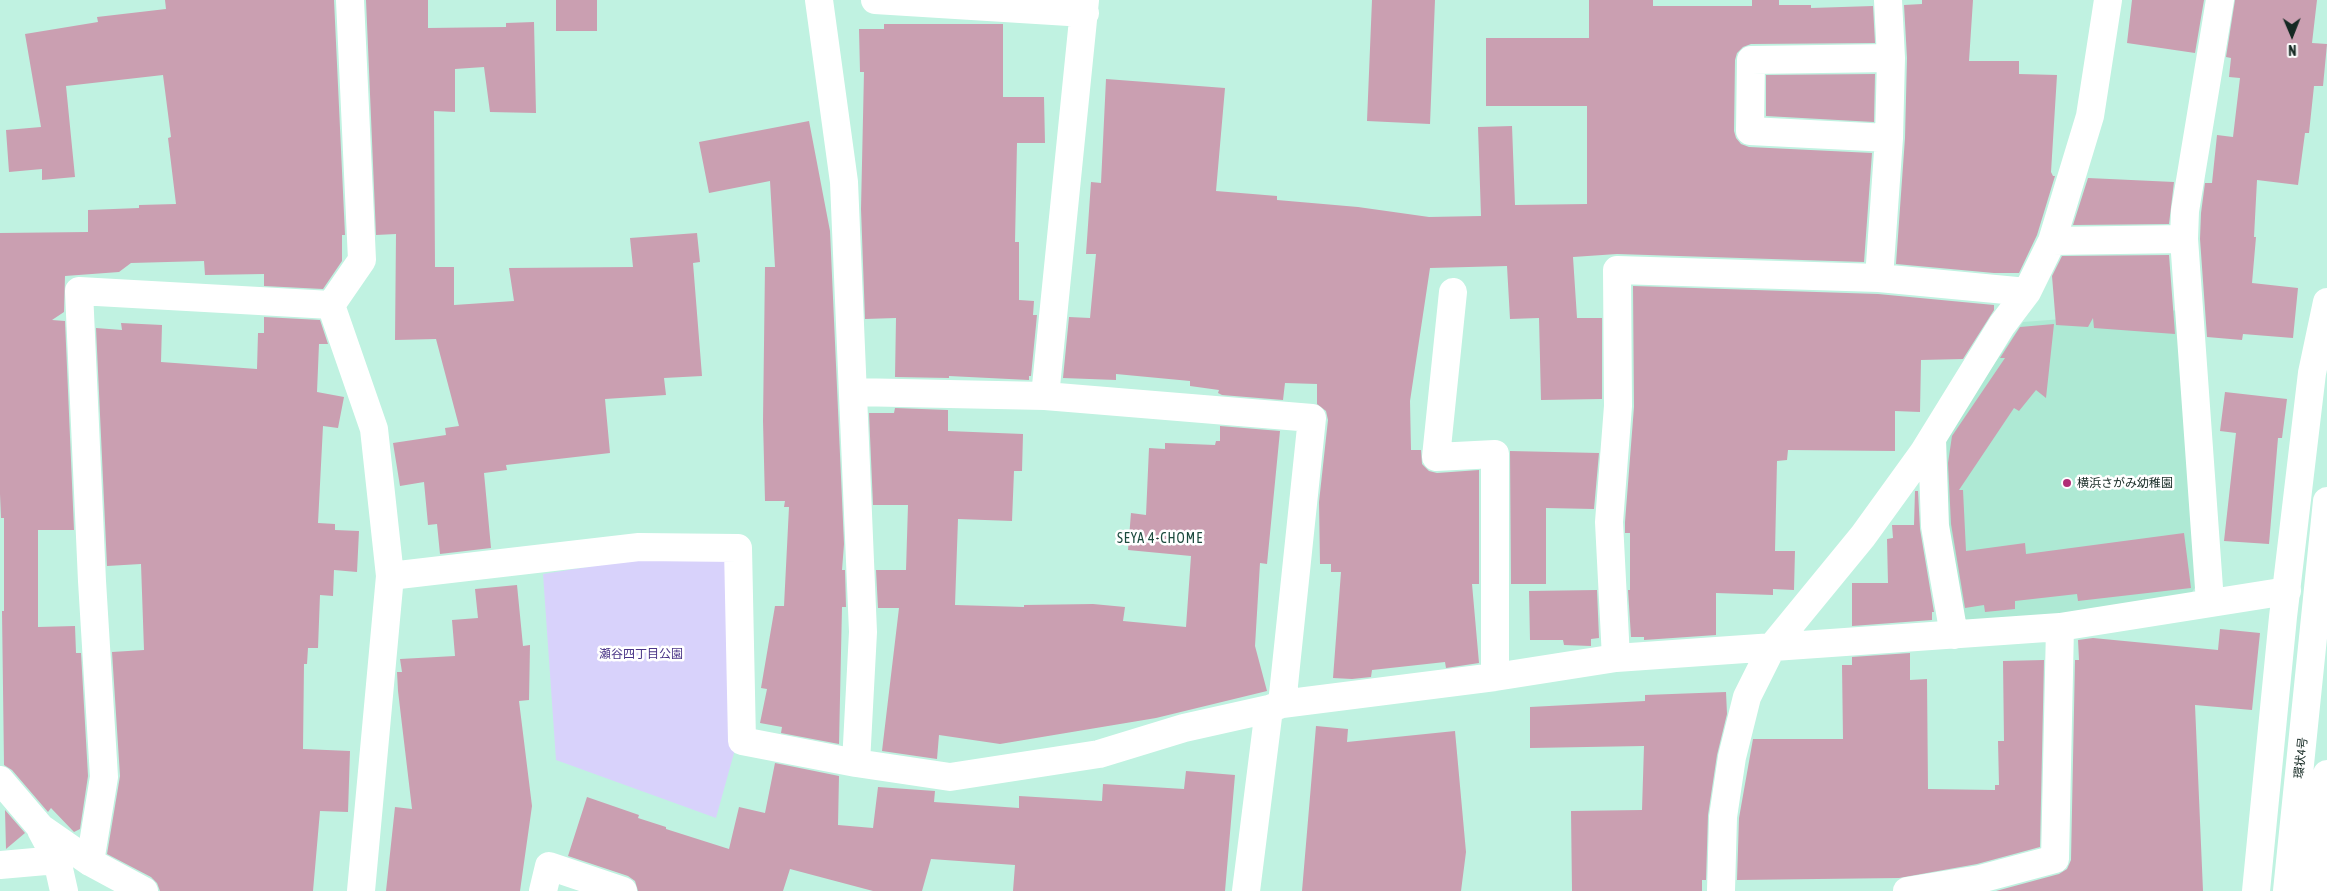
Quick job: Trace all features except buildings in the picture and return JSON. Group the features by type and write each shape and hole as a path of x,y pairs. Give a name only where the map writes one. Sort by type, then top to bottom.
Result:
{"street":[{"path":"331,305 362,260 350,0"},
{"path":"818,0 844,182 862,632 856,763"},
{"path":"875,0 1085,6 1045,396"},
{"path":"1879,278 1889,138 1891,58 1888,0"},
{"path":"1721,891 1724,817 1732,757 1747,697 1772,647 1863,536 1932,439 2002,325 2027,292 2052,241 2090,116 2108,0"},
{"path":"2210,602 2184,238 2185,211 2220,0"},
{"path":"1889,138 1750,131 1751,60 1891,58"},
{"path":"2052,241 2184,238"},
{"path":"1616,658 1609,522 1618,406 1617,270 1879,278 2027,292"},
{"path":"90,862 104,778 79,291 331,305"},
{"path":"1453,292 1436,457 1495,454 1495,677"},
{"path":"2256,891 2312,373 2327,302"},
{"path":"331,305 374,429 390,576 361,891"},
{"path":"853,392 1045,396 1312,418 1276,707 1246,891"},
{"path":"1932,439 1935,526 1954,635"},
{"name":"環状4号","path":"2287,891 2327,501"},
{"path":"390,576 639,547 738,548 742,742 856,763 950,777 1099,754 1184,728 1276,707 1495,677 1616,658 2060,627 2287,591"},
{"path":"1907,891 1981,885 2054,860 2060,627"},
{"path":"2314,891 2327,774"},
{"path":"0,780 41,828 57,860 64,891"},
{"path":"41,828 90,862 144,891"},
{"path":"0,865 57,860"},
{"path":"543,891 549,866 623,891"}],"shaded area":[{"name":"横浜さがみ幼稚園","path":"2180,310 2199,582 2190,595 2043,619 1963,624 1944,525 1942,440 2023,322"}],"green space":[{"name":"瀬谷四丁目公園","path":"731,559 734,753 716,818 556,760 543,574 626,561"}],"place":[{"name":"横浜さがみ幼稚園","path":"2067,483"}],"district":[{"name":"SEYA 4-CHOME","path":"1160,539"}]}
